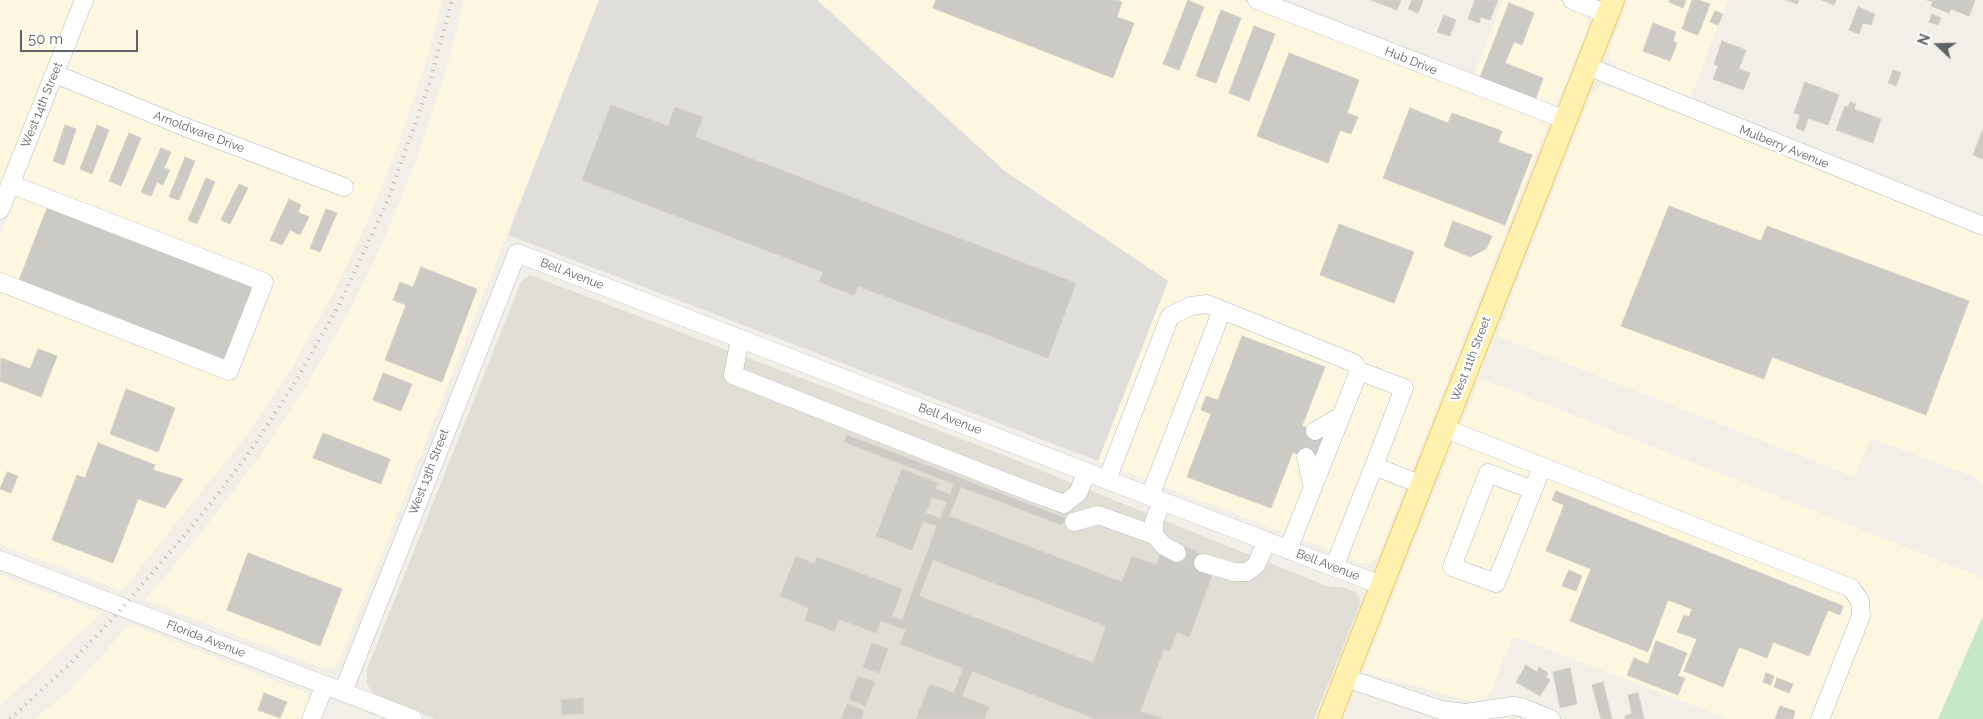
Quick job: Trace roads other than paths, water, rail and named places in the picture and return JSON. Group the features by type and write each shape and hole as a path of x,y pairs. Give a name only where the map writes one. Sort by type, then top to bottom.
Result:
{"main road":[{"name":"West 11th Street","path":"1329,719 1610,7"}],"street":[{"name":"West 14th Street","path":"0,210 84,0"},
{"name":"Hub Drive","path":"1257,0 1566,120"},
{"path":"1572,0 1610,7"},
{"name":"Mulberry Avenue","path":"1587,66 1983,226"},
{"name":"Arnoldware Drive","path":"55,74 185,127 344,187"},
{"path":"0,282 229,371 264,282 10,184"},
{"name":"Bell Avenue","path":"517,253 1383,586"},
{"name":"West 13th Street","path":"343,692 517,253"},
{"path":"1108,480 1170,316 1191,306 1208,304 1354,362 1359,371 1404,388 1334,567"},
{"path":"1154,535 1156,499 1222,310"},
{"path":"740,339 733,375 1018,487 1064,504 1078,493 1087,472"},
{"path":"1288,550 1359,371"},
{"path":"1315,431 1341,416"},
{"path":"1444,428 1851,588 1860,601 1861,616 1820,719"},
{"path":"1306,457 1313,488"},
{"path":"1374,466 1422,485"},
{"path":"1533,490 1488,473 1452,567 1496,583 1533,490 1542,467"},
{"path":"1074,522 1098,514 1154,535 1164,546 1177,553"},
{"path":"1203,563 1234,572 1247,572 1256,565 1267,541"},
{"name":"Florida Avenue","path":"0,560 413,719"},
{"path":"1346,678 1458,716 1513,706 1521,707 1551,719"},
{"path":"311,719 325,685"}],"tunnel":[{"path":"1306,457 1315,431"},
{"path":"1177,553 1203,563"}],"railway":[{"path":"10,719 72,662 161,563 247,456 296,381 339,305 387,202 429,85 452,0"}]}
